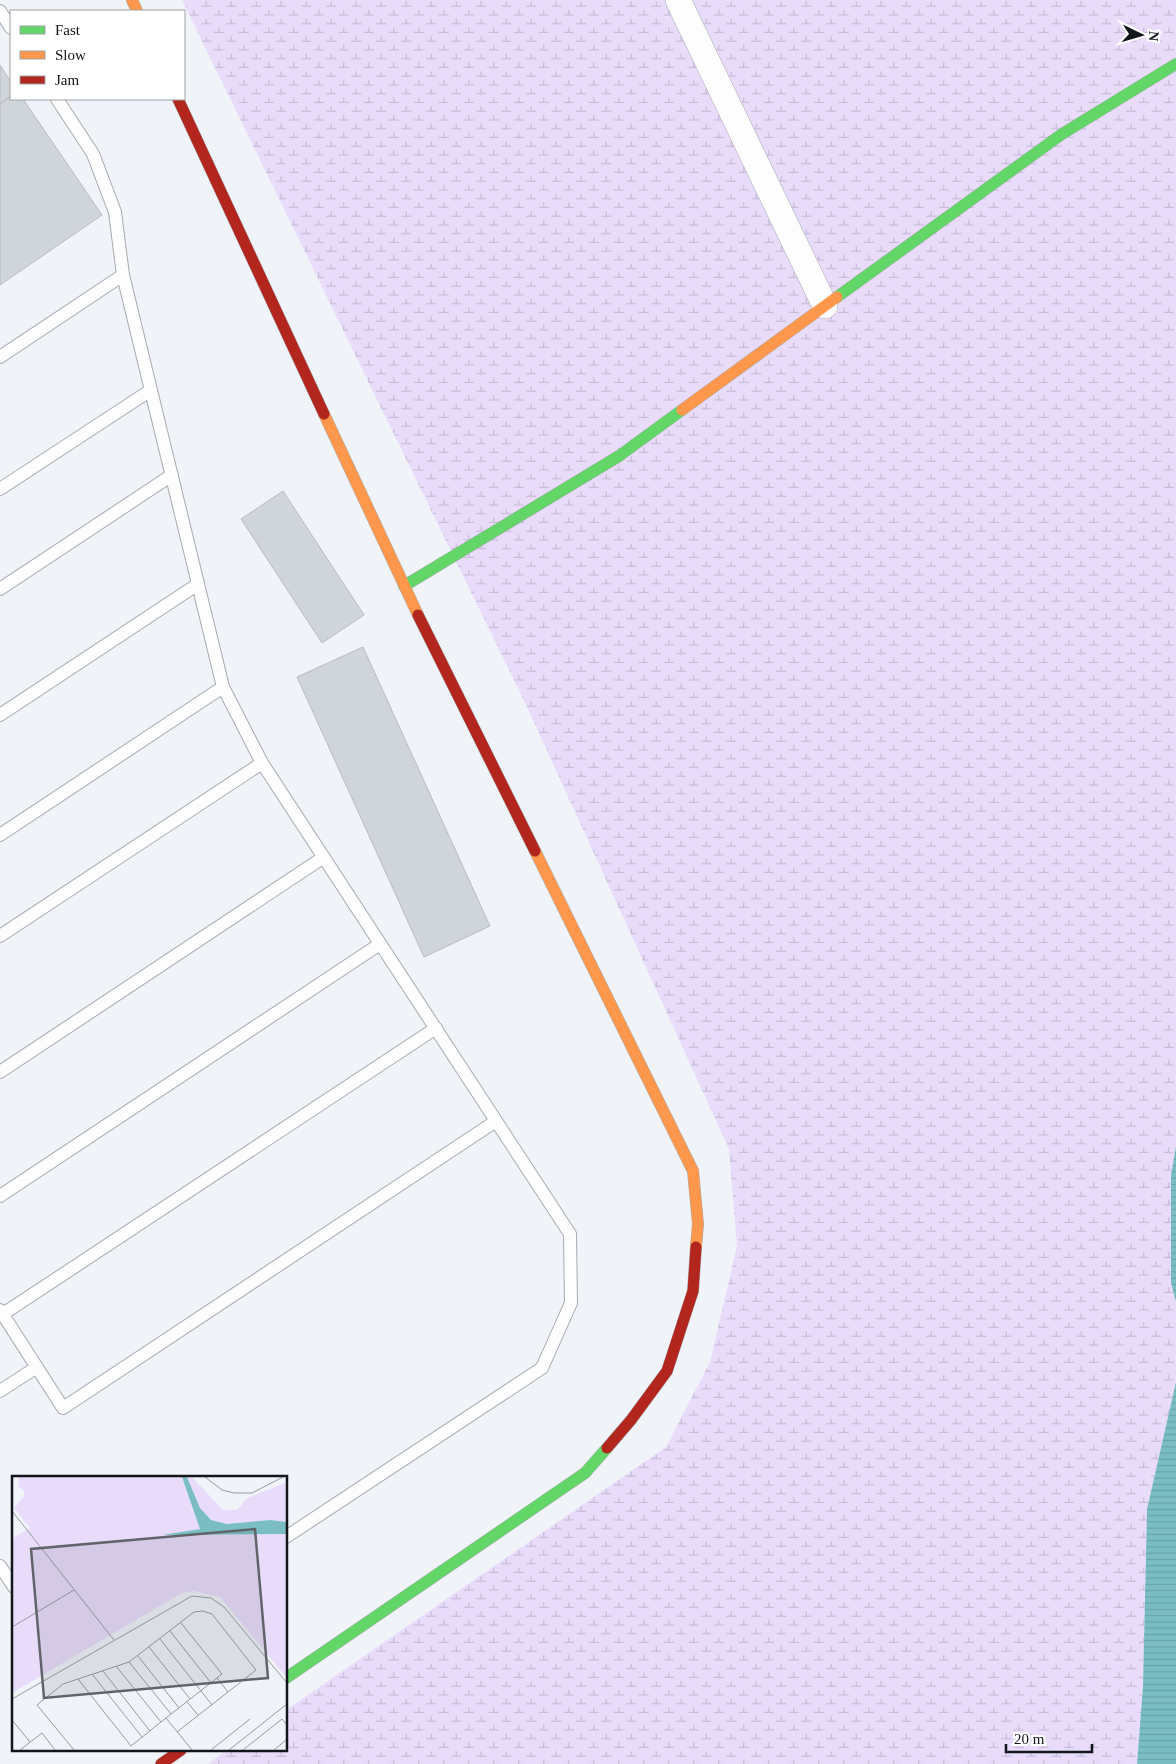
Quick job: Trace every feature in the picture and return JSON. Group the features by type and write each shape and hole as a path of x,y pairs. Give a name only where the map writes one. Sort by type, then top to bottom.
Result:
{"street":[{"path":"678,0 825,306"},
{"path":"404,586 619,456 1062,134 1176,64"},
{"path":"178,100 404,586 693,1171 698,1224 692,1291 667,1371 631,1420 585,1474 288,1677"},
{"path":"161,1764 178,1752"}],"lane":[{"path":"0,11 10,26"},
{"path":"58,100 93,154 115,212 123,275 224,687 262,763 570,1234 571,1303 542,1368 288,1537"},
{"path":"0,357 123,275"},
{"path":"0,489 151,390"},
{"path":"0,588 172,476"},
{"path":"0,715 198,584"},
{"path":"0,835 224,687"},
{"path":"0,936 262,763"},
{"path":"0,1072 324,857"},
{"path":"0,1196 380,944"},
{"path":"436,1028 1,1312 63,1408 496,1121"},
{"path":"0,1391 37,1367"},
{"path":"0,1566 12,1584"}],"green space":[{"path":"182,0 1176,0 1176,1146 1171,1175 1171,1283 1176,1302 1176,1382 1147,1509 1143,1686 1137,1764 208,1764 224,1752 288,1752 288,1709 666,1447 710,1362 737,1246 729,1149 528,709"}],"water":[{"path":"1176,1146 1176,1302 1171,1283 1171,1175"},
{"path":"1176,1382 1176,1764 1137,1764 1143,1686 1147,1509"}],"building":[{"path":"0,65 10,80 10,97 0,104"},
{"path":"10,97 10,100 24,100 102,215 0,285 0,104"},
{"path":"283,491 364,615 322,643 241,519"},
{"path":"363,647 490,926 424,957 297,677"}],"traffic: fast":[{"path":"837,297 1062,134 1176,64"},
{"path":"404,586 619,456 682,410"},
{"path":"288,1677 585,1473 607,1448"}],"traffic: slow":[{"path":"132,0 137,10"},
{"path":"682,410 837,297"},
{"path":"324,414 418,615"},
{"path":"535,851 693,1171 698,1224 696,1247"}],"traffic: jam":[{"path":"178,100 324,414"},
{"path":"418,615 535,851"},
{"path":"607,1448 631,1420 667,1371 693,1291 696,1247"},
{"path":"161,1764 178,1752"}]}
